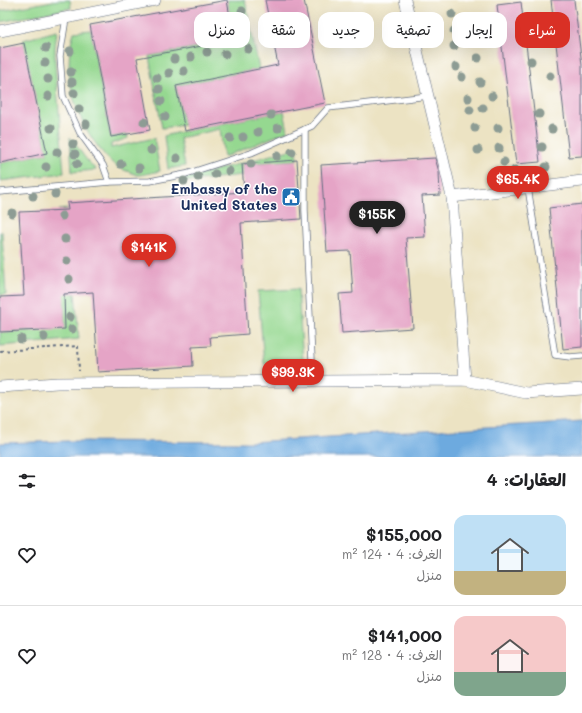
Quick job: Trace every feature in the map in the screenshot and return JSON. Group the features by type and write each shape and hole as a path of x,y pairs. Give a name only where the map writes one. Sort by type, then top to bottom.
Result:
{"street":[{"path":"0,31 155,0"},
{"path":"405,0 452,197 465,380"},
{"path":"452,197 582,181"},
{"path":"0,387 80,382 465,380 526,394 582,389"}],"lane":[{"path":"66,18 60,56 63,96 80,133 102,166 109,182"},
{"path":"0,192 109,182 150,180 186,174 250,153 312,126 328,108 428,96"},
{"path":"305,129 305,210 313,381"},
{"path":"528,188 555,355 570,357 582,356"}],"path":[{"path":"0,351 78,346 80,382"}],"green space":[{"path":"58,0 70,0 71,8 0,22 0,11"},
{"path":"227,0 245,0 247,12 229,12"},
{"path":"250,25 259,69 176,86 184,125 162,128 149,56 194,48 250,48"},
{"path":"91,30 111,137 127,134 128,138 111,144 111,148 154,138 160,171 138,175 118,167 103,153 85,126 73,96 69,64 70,48 74,32"},
{"path":"57,31 55,63 64,173 0,181 0,163 47,153 23,40"},
{"path":"284,111 288,131 224,157 220,129 180,138 185,166 168,169 164,136"},
{"path":"70,137 86,159 96,170 72,172"},
{"path":"297,148 297,160 242,164 242,175 183,182 183,179"},
{"path":"68,209 73,293 75,293 79,339 0,346 0,332 65,328 59,210"},
{"path":"0,232 2,232 6,294 0,295"},
{"path":"298,289 303,363 264,364 258,291"}],"water":[{"path":"582,421 582,457 0,457 0,443 68,441 250,442"}],"building":[{"path":"227,0 229,12 194,12 194,47 137,58 150,130 111,137 90,25"},
{"path":"265,0 304,0 306,12 267,12"},
{"path":"551,0 574,0 582,65 582,156 569,157 557,48 570,48 570,12 552,12"},
{"path":"521,2 522,12 515,12 515,48 526,48 540,162 516,164 502,48 507,48 507,12 498,12 497,5"},
{"path":"310,29 325,103 185,131 176,86 278,65 275,48 310,48"},
{"path":"24,43 47,153 0,163 0,48"},
{"path":"435,158 439,172 440,195 422,196 425,237 406,238 413,328 342,333 339,294 353,293 350,251 327,252 321,165"},
{"path":"297,160 301,219 241,223 248,334 210,337 211,346 192,347 193,366 98,372 93,292 64,294 65,329 0,332 0,297 24,296 19,212 68,210 67,203 244,192 242,164"},
{"path":"582,204 582,347 563,349 549,208"}],"place":[{"name":"Embassy of the United States","path":"291,197"}]}
